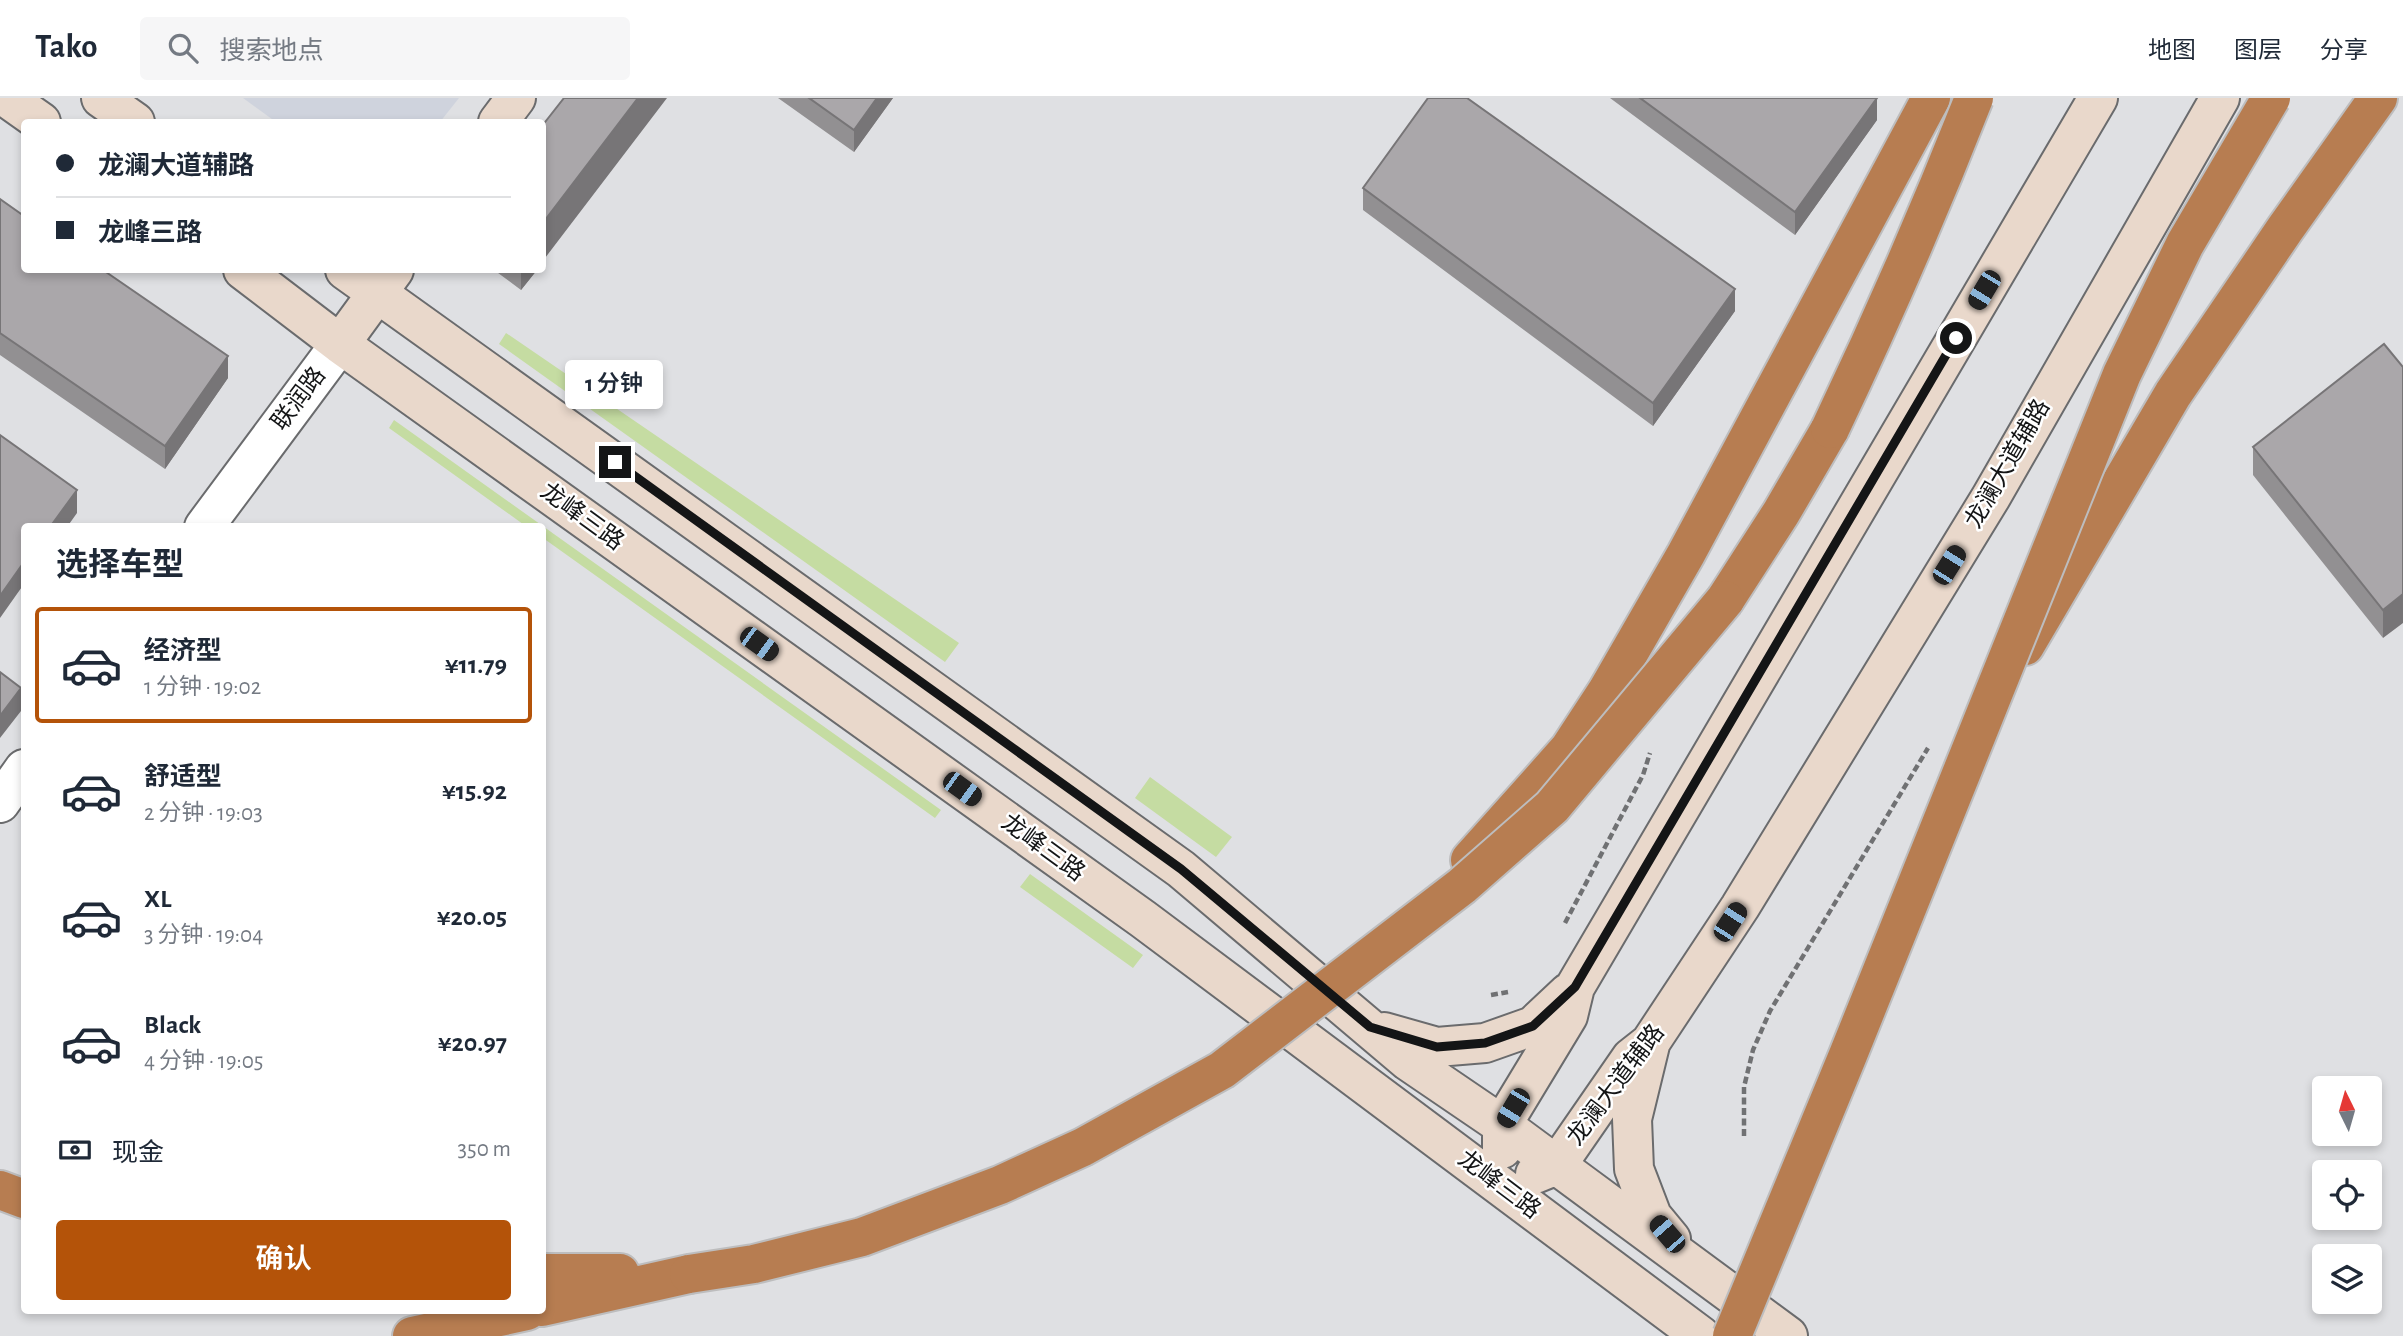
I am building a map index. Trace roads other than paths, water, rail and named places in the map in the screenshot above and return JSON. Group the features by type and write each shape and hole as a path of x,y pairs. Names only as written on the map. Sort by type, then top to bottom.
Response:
{"highway":[{"path":"1354,969 1412,919 1518,809 1569,749 1607,691 1686,554 1931,98"},
{"path":"546,1306 689,1274 754,1264 862,1237 1000,1185 1083,1147 1222,1070 1462,886 1552,807 1725,600 1782,513 1830,429 1930,211 1974,98"},
{"path":"1732,1336 2122,374 2185,243 2271,98"},
{"path":"1982,720 2173,394 2378,98"},
{"path":"0,1190 21,1198"},
{"path":"546,1273 689,1274"},
{"path":"412,1336 513,1314"}],"main road":[{"path":"8,98 37,119"},
{"path":"101,98 131,119"},
{"path":"500,119 516,98"},
{"path":"1370,1027 1437,1047 1485,1043 1533,1026 1575,987 2098,98"},
{"name":"龙澜大道辅路","path":"1503,1188 1557,1165 1631,1058 1650,1043 1740,907 1991,497 2220,98"},
{"name":"龙峰三路","path":"247,273 340,344 1143,919 1700,1336"},
{"name":"龙峰三路","path":"356,273 386,281 1181,869 1408,1061 1502,1125 1788,1336"},
{"name":"联润路","path":"340,344 386,281"},
{"path":"1503,1188 1502,1125 1568,1016 1575,987"},
{"path":"1650,1043 1632,1119 1634,1169 1652,1216 1697,1269"}],"street":[{"name":"联润路","path":"207,523 340,344"},
{"path":"0,803 21,773"}]}
